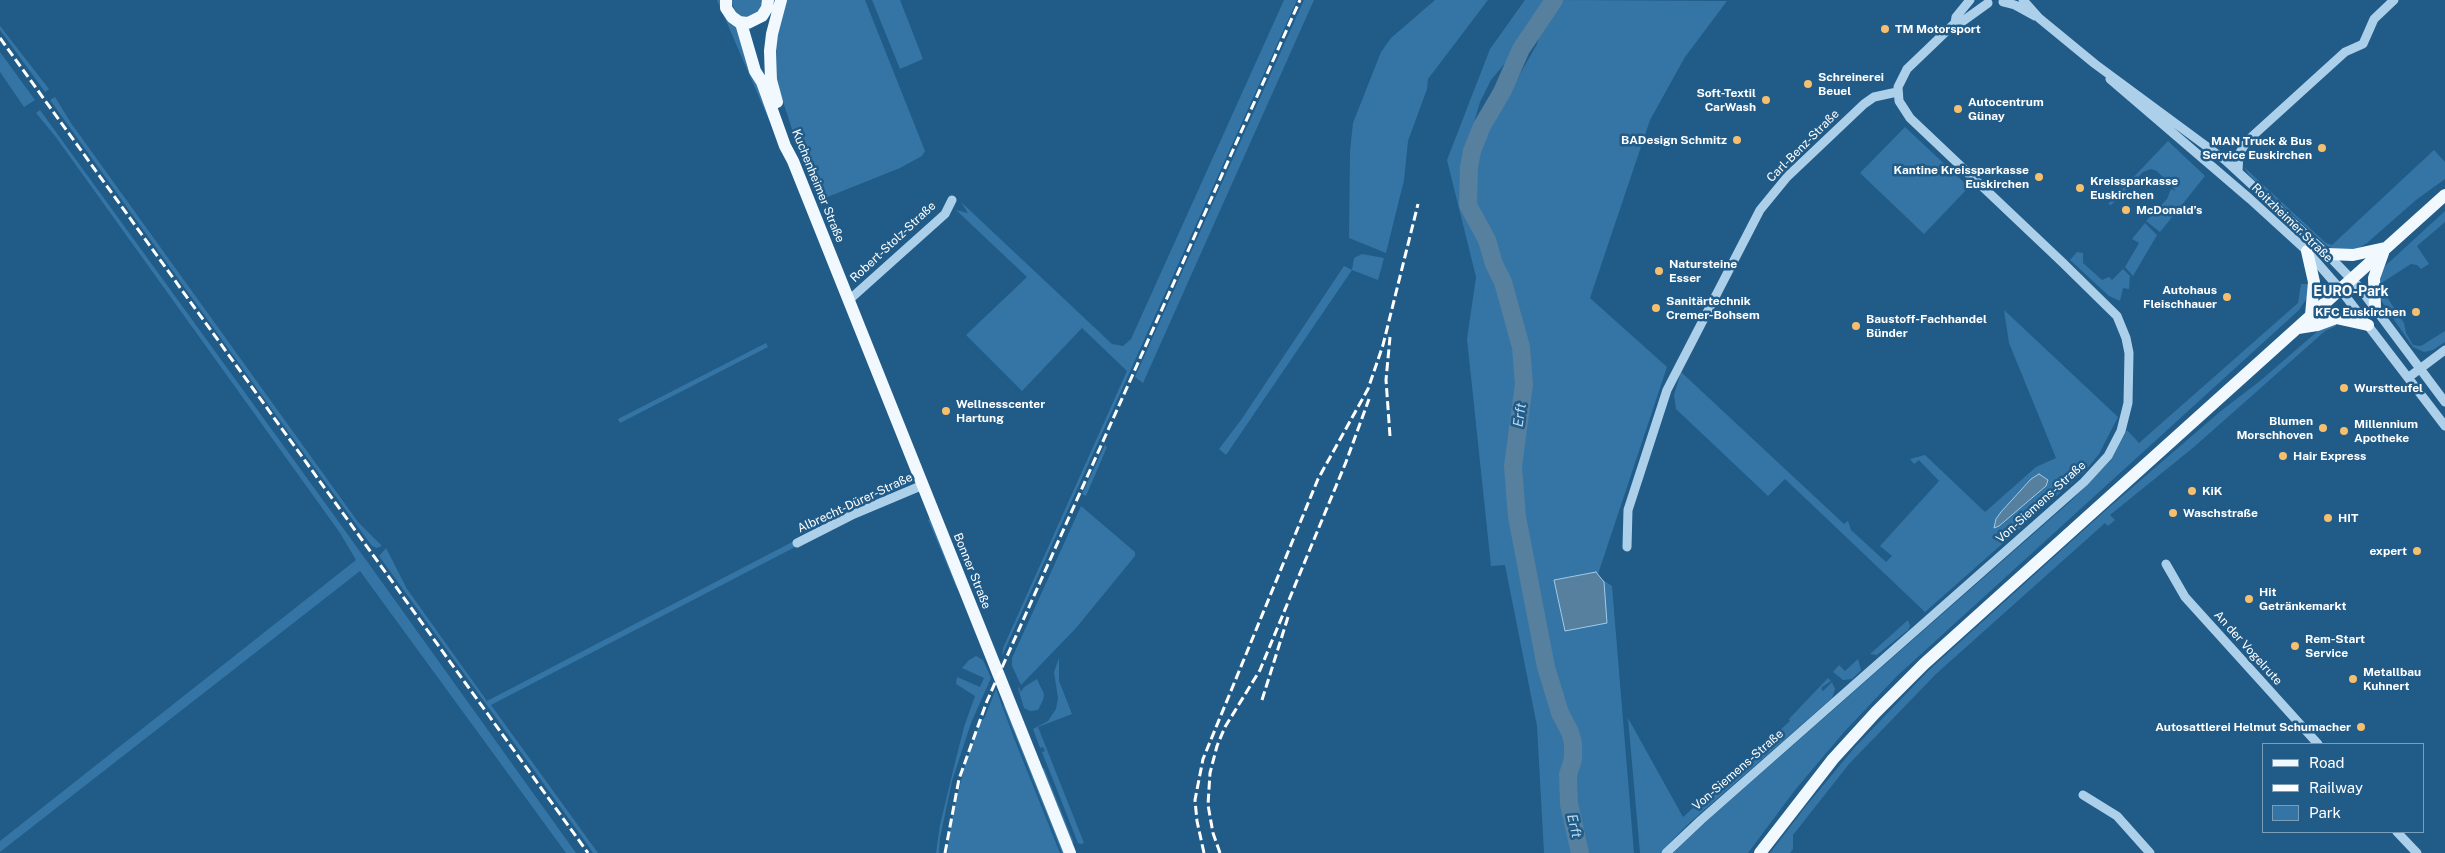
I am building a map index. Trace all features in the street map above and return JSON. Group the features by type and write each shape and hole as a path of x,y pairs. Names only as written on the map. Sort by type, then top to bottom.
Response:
{"main road":[{"path":"726,0 729,14 741,22 755,22 765,12 768,0"},
{"path":"781,0 772,34 770,64 773,91 785,126 784,141"},
{"name":"Kuchenheimer Straße","path":"741,22 752,62 762,82 849,300"},
{"name":"Kuchenheimer Straße","path":"755,22 762,82"},
{"path":"1760,853 1834,759 1876,712 1924,664 2445,195"},
{"path":"2327,254 2353,254 2385,248"},
{"path":"2375,308 2374,278 2385,248"},
{"path":"2306,251 2314,282 2311,316"},
{"name":"Bonner Straße","path":"849,300 1070,853"},
{"path":"2298,328 2317,326 2336,318 2368,325"}],"street":[{"path":"1897,92 1903,72 1954,23 1956,17 1970,0"},
{"name":"Roitzheimer Straße","path":"2023,0 2039,18 2095,64 2198,138 2238,171 2327,254 2352,279 2445,402"},
{"path":"2238,171 2239,154 2247,141 2345,52 2363,44 2374,18 2394,0"},
{"path":"1954,23 1963,21 1986,1 2005,1"},
{"name":"Roitzheimer Straße","path":"2005,1 2039,18"},
{"name":"Roitzheimer Straße","path":"2095,64 2119,90 2195,151 2306,251 2340,289 2445,426"},
{"name":"Carl-Benz-Straße","path":"1627,547 1628,510 1667,390 1760,210 1787,177 1864,104 1874,97 1897,92"},
{"name":"Von-Siemens-Straße","path":"1666,853 1700,820 2084,482 2108,456 2124,422 2129,392 2129,353 2126,338 2117,316 2069,268 1910,118 1899,101 1897,92"},
{"name":"Robert-Stolz-Straße","path":"849,300 945,214 952,200"},
{"path":"2409,377 2445,350"},
{"name":"Albrecht-Dürer-Straße","path":"796,543 854,514 923,485"},
{"name":"An der Vogelrute","path":"2166,564 2185,597 2317,743"},
{"path":"2083,795 2117,816 2150,853"},
{"path":"2399,833 2416,853"}],"green space":[{"path":"717,0 721,0 739,30 772,124 769,120"},
{"path":"730,0 763,0 764,3 755,17 738,16"},
{"path":"786,0 865,0 925,151 922,156 900,168 820,200 792,129 777,83 776,33"},
{"path":"872,0 900,0 923,59 900,69"},
{"path":"1284,0 1297,0 1002,656 1003,648 1127,371 1082,328 1022,391 966,335 1027,277 956,210 968,213 961,202 1112,344 1123,346 1131,339"},
{"path":"1304,0 1314,0 1143,383 1135,377"},
{"path":"1435,0 1488,0 1428,79 1427,89 1408,141 1404,180 1386,253 1349,238 1350,151 1353,123 1381,52 1391,38"},
{"path":"1525,0 1548,0 1515,51 1491,80 1480,102 1470,136 1464,171 1464,205 1472,223 1480,232 1490,268 1504,295 1519,347 1522,377 1518,411 1511,446 1504,466 1508,479 1516,541 1538,636 1542,668 1568,749 1562,784 1564,805 1575,853 1544,853 1537,726 1505,565 1491,566 1467,339 1476,277 1447,160 1490,49"},
{"path":"1561,0 1727,1 1685,57 1650,120 1590,298 1667,367 1598,574 1596,572 1554,580 1603,580 1612,586 1634,853 1585,853 1574,803 1573,780 1577,747 1574,728 1565,711 1550,664 1526,543 1523,513 1515,483 1523,418 1527,405 1528,374 1525,350 1517,309 1508,282 1497,262 1484,224 1472,202 1474,158 1486,124 1507,97 1537,44 1541,28"},
{"path":"0,26 49,89 45,92 0,30"},
{"path":"0,52 35,100 24,107 0,72"},
{"path":"55,97 71,123 358,522 382,546 377,548 372,546 276,415 50,100"},
{"path":"40,110 576,853 566,853 360,571 0,852 0,841 356,560 340,533 55,136 36,113"},
{"path":"1905,127 1969,187 1924,234 1860,173"},
{"path":"2168,141 2205,176 2160,232 2146,221 2167,199 2171,189 2176,191 2157,171 2151,169 2143,172 2111,205 2108,204"},
{"path":"2434,150 2445,162 2445,179 2416,200 2367,243 2357,249 2335,249 2327,246 2249,175 2244,167 2326,243 2332,245"},
{"path":"2445,211 2445,222 2417,246 2429,264 2421,269 2417,265 2411,264 2383,282 2381,288 2404,323 2406,333 2413,345 2421,346 2445,331 2445,342 2433,350 2424,352 2413,347 2397,324 2379,297 2376,283 2385,266"},
{"path":"2145,223 2157,235 2133,276 2125,267 2139,243 2132,239"},
{"path":"2077,252 2083,253 2083,263 2102,280 2109,277 2112,280 2123,269 2130,276 2129,289 2123,288 2120,301 2109,296 2070,260"},
{"path":"1362,254 1384,258 1378,280 1352,270 1354,258"},
{"path":"1344,266 1352,270 1226,455 1219,449 1241,420"},
{"path":"2301,284 2310,284 2307,298 2299,310 1897,676 1844,732 1795,790 1748,853 1673,853 1708,820 2072,500 2111,460 2127,430 2139,443 2298,303"},
{"path":"2004,310 2118,417 2099,454 2086,470 1925,612 1785,479 1768,496 1676,409 1674,395 1681,372 1844,524 1848,521 1851,530 1886,562 1892,556 1880,546 1939,481 1919,460 1914,464 1910,459 1925,455 1985,512 2036,467 2056,458 2009,343"},
{"path":"2335,322 2336,326 2325,331 2194,447 2110,515 2115,520 2108,526 2105,523 1936,674 1849,764 1793,835 1793,849 1790,853 1770,853 1855,747 1929,670 2106,510 2222,410 2260,381 2319,330"},
{"path":"766,343 768,347 620,423 618,419"},
{"path":"1105,445 1107,447 1086,496 1082,494"},
{"path":"1081,506 1135,552 1135,556 1076,628 1021,685 1012,666 1012,658"},
{"path":"931,518 959,588 957,589 928,520"},
{"path":"796,540 799,545 491,705 598,853 593,853 379,556 386,548 407,589 487,701"},
{"path":"1908,620 1910,626 1908,630 1877,655 1870,654"},
{"path":"976,656 983,660 991,678 971,723 952,781 940,838 939,853 936,853 940,825 953,771 964,727 975,696 956,684 957,677 980,687 984,678 962,668 969,660"},
{"path":"1059,658 1059,681 1072,714 1038,727 1084,843 1081,844 1078,843 1042,752 1045,751 1043,747 1040,748 1033,729 1048,721 1056,709 1058,698 1054,672"},
{"path":"1858,659 1861,670 1852,679 1843,680 1833,672 1839,665 1845,671"},
{"path":"1828,678 1831,681 1821,688 1823,691 1832,682 1835,689 1832,698 1687,825 1660,853 1640,853 1628,718 1683,817 1790,721 1789,719"},
{"path":"1037,679 1044,694 1043,700 1038,710 1030,711 1024,708 1018,688 1021,692 1024,687"},
{"path":"996,689 1060,853 947,853 953,813 965,765 981,720 984,719"},
{"path":"1003,705 1006,706 1065,853 1062,853"},
{"path":"1044,768 1074,843 1071,842 1042,769"}],"shaded area":[{"path":"2039,474 2048,480 2046,486 1999,526 1994,528 1996,519 2001,512 2031,479"},
{"path":"1596,572 1604,582 1607,623 1565,631 1554,580"}],"waterway":[{"name":"Erft","path":"1554,0 1521,49 1502,92 1482,126 1472,151 1469,167 1468,205 1487,240 1494,264 1503,282 1521,347 1524,384 1513,466 1517,517 1546,667 1560,713 1570,732 1573,743 1573,759 1568,775 1569,804 1580,853"}],"railway":[{"path":"945,853 959,779 987,701 1300,0"},
{"path":"0,38 588,853"},
{"path":"1204,853 1197,821 1195,800 1203,759 1318,479 1368,389 1383,345 1418,204"},
{"path":"1390,337 1386,380 1390,436"},
{"path":"1220,853 1213,833 1208,805 1210,773 1217,746 1225,727 1260,670 1346,462 1369,399"},
{"path":"1262,700 1288,617"}],"place":[{"name":"TM Motorsport","path":"1885,29"},
{"name":"Schreinerei Beuel","path":"1808,84"},
{"name":"Soft-Textil CarWash","path":"1766,100"},
{"name":"Autocentrum Günay","path":"1958,109"},
{"name":"BADesign Schmitz","path":"1737,140"},
{"name":"MAN Truck & Bus Service Euskirchen","path":"2322,148"},
{"name":"Kantine Kreissparkasse Euskirchen","path":"2039,177"},
{"name":"Kreissparkasse Euskirchen","path":"2080,188"},
{"name":"McDonald’s","path":"2126,210"},
{"name":"Natursteine Esser","path":"1659,271"},
{"name":"Autohaus Fleischhauer","path":"2227,297"},
{"name":"Sanitärtechnik Cremer-Bohsem","path":"1656,308"},
{"name":"KFC Euskirchen","path":"2416,312"},
{"name":"Baustoff-Fachhandel Bünder","path":"1856,326"},
{"name":"Wurstteufel","path":"2344,388"},
{"name":"Wellnesscenter Hartung","path":"946,411"},
{"name":"Blumen Morschhoven","path":"2323,428"},
{"name":"Millennium Apotheke","path":"2344,431"},
{"name":"Hair Express","path":"2283,456"},
{"name":"KiK","path":"2192,491"},
{"name":"Waschstraße","path":"2173,513"},
{"name":"HIT","path":"2328,518"},
{"name":"expert","path":"2417,551"},
{"name":"Hit Getränkemarkt","path":"2249,599"},
{"name":"Rem-Start Service","path":"2295,646"},
{"name":"Metallbau Kuhnert","path":"2353,679"},
{"name":"Autosattlerei Helmut Schumacher","path":"2361,727"}],"district":[{"name":"EURO-Park","path":"2351,292"}]}
